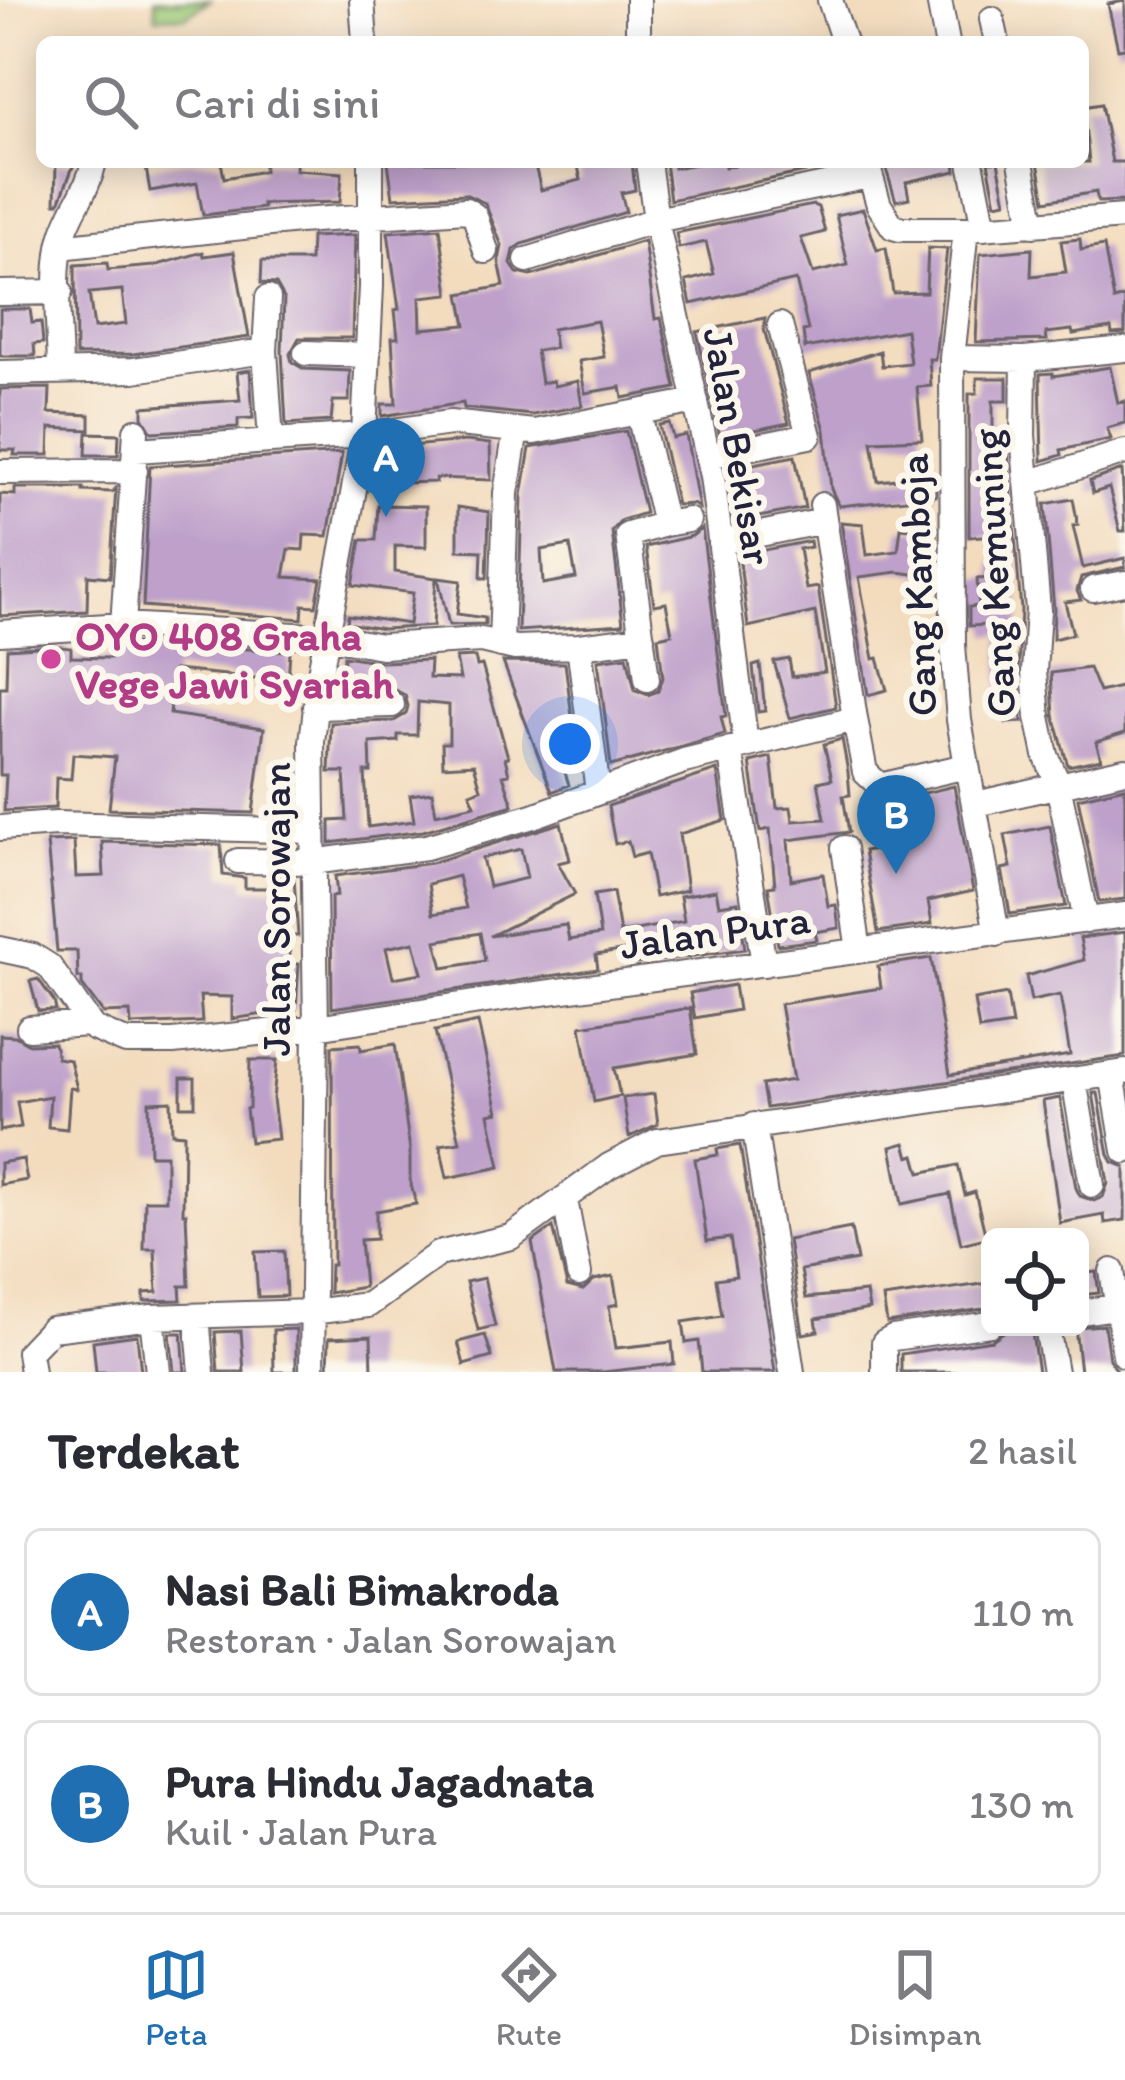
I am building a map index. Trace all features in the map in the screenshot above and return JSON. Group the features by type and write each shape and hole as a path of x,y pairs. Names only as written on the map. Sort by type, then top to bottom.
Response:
{"street":[{"path":"362,0 365,36"},
{"path":"638,36 638,0 660,0"},
{"path":"938,0 946,36"},
{"path":"839,5 843,36"},
{"path":"60,371 60,247 68,218 88,188 93,168"},
{"name":"Jalan Sorowajan","path":"313,1372 315,707 364,435 371,168"},
{"name":"Jalan Bekisar","path":"649,168 708,456 764,964"},
{"name":"Gang Kamboja","path":"971,168 975,229 952,358 952,644 967,766 997,934"},
{"path":"1022,168 1034,225"},
{"path":"527,260 656,220 867,169 892,227 975,229 1125,217"},
{"path":"60,247 371,215 472,212 486,251"},
{"path":"0,293 60,292"},
{"path":"268,298 265,351 272,441"},
{"path":"708,456 809,436 780,325"},
{"path":"952,358 1024,359 1125,349"},
{"path":"0,374 134,370 265,351"},
{"path":"306,353 368,355"},
{"name":"Gang Kemuning","path":"1024,359 1038,610 1034,671 1038,717 1058,784 1086,921"},
{"path":"0,472 136,451 364,435 450,423 558,430 696,400"},
{"path":"639,414 676,522 625,536 647,679"},
{"path":"501,645 506,493 516,430"},
{"path":"123,625 136,451"},
{"path":"1028,483 1125,452"},
{"path":"719,542 823,513 866,772 880,786 967,766"},
{"path":"1093,589 1125,583"},
{"path":"0,633 123,625 328,637 382,646 481,640 539,649 642,638"},
{"path":"579,646 598,792"},
{"path":"315,707 392,705"},
{"path":"238,861 312,862 426,847 738,747 855,719"},
{"path":"976,804 1125,770"},
{"path":"0,828 56,824 312,830"},
{"path":"844,848 859,951"},
{"name":"Jalan Pura","path":"89,1024 126,1042 173,1042 316,1027 1125,915"},
{"path":"0,949 33,956 49,966 89,1024"},
{"path":"29,1028 89,1024"},
{"path":"32,1372 29,1352 51,1329 152,1317 310,1312 368,1305 438,1254 511,1237 609,1166 657,1141 1119,1073 1125,1151"},
{"path":"1075,1080 1092,1186"},
{"path":"754,1125 792,1372"},
{"path":"565,1200 579,1274"},
{"path":"1112,1271 1125,1355"},
{"path":"1089,1310 1116,1306"},
{"path":"197,1316 202,1372"},
{"path":"152,1317 158,1372"},
{"path":"884,1372 884,1342 981,1325"},
{"path":"1049,1336 1055,1372"}],"green space":[{"path":"155,0 210,0 186,16 156,17"}],"building":[{"path":"1125,1 1125,48 1118,49 1108,4"},
{"path":"1101,104 1112,162 1125,162 1125,201 1098,202 1096,192 1045,201 1039,168 1089,168 1089,106"},
{"path":"56,168 72,168 59,203 55,203"},
{"path":"146,168 222,168 224,178 264,168 342,173 340,202 262,204 263,208 203,215 197,183 150,191"},
{"path":"389,168 536,168 541,190 581,180 578,168 633,168 635,190 621,193 626,212 522,244 514,250 511,264 517,273 531,276 644,241 655,319 661,318 676,388 623,398 621,387 585,393 579,361 604,357 597,321 552,329 555,348 536,351 541,383 553,381 554,386 578,381 582,406 533,415 464,408 463,403 382,416 382,404 396,404 392,338 398,338 395,310 399,309 388,232 440,228 449,294 420,297 421,329 466,325 460,294 504,286 499,261 502,246 485,203 465,194 393,198"},
{"path":"666,168 804,168 805,172 670,200"},
{"path":"989,168 999,168 1006,201 996,203"},
{"path":"886,169 956,171 906,182 909,198 896,201"},
{"path":"818,207 825,232 801,238 813,273 848,265 836,215 863,209 877,250 886,248 893,293 926,292 928,248 947,249 935,359 929,359 931,386 917,387 922,439 872,441 878,481 936,475 936,496 839,506 831,489 825,430 809,373 880,351 882,366 910,363 906,330 805,348 803,331 808,330 796,280 691,304 686,281 714,274 706,242 679,248 676,233"},
{"path":"355,235 352,338 299,338 290,354 292,362 304,369 350,371 349,401 333,401 331,421 286,424 284,298 276,284 261,283 262,261 310,261 311,237"},
{"path":"1080,239 1081,250 1104,246 1114,300 1125,297 1125,333 1112,334 1111,328 1073,334 1072,330 1046,333 1047,340 976,342 980,254 1032,249 1031,276 1066,272 1061,241"},
{"path":"203,252 204,256 234,252 249,337 133,354 76,355 75,265 107,263 108,270 154,266","holes":["122,290 126,324 94,328 89,293"]},
{"path":"0,309 30,309 32,323 41,322 43,343 34,344 35,356 0,356"},
{"path":"765,318 789,423 720,437 697,332"},
{"path":"1110,367 1118,403 1125,401 1125,423 1107,428 1111,439 1061,450 1062,455 1042,461 1040,374"},
{"path":"250,370 253,418 238,419 238,427 152,432 143,417 143,407 240,400 237,372"},
{"path":"977,378 1007,378 1007,401 993,401 993,440 1007,440 1021,610 1022,722 1006,723 1004,703 999,704 1000,634 988,635 987,625 969,626 969,607 979,606 977,579 993,578 992,563 998,562 996,535 969,537 969,394 977,393"},
{"path":"50,388 49,413 90,415 90,430 50,428 49,455 0,450 0,389"},
{"path":"669,423 673,438 686,435 699,508 677,505 659,425"},
{"path":"626,431 645,513 622,520 612,531 623,624 518,631 522,495 530,448","holes":["570,545 576,578 543,584 541,550"]},
{"path":"87,433 119,434 118,455 86,455"},
{"path":"466,441 490,444 491,480 436,478 436,482 400,483 399,447"},
{"path":"342,453 328,536 304,535 303,550 289,549 284,577 321,579 316,606 303,605 302,619 143,606 150,466"},
{"path":"795,456 805,508 734,522 727,469"},
{"path":"1122,470 1125,531 1120,531 1109,488 1093,493 1090,481"},
{"path":"15,488 112,492 116,488 110,577 88,575 87,611 0,616 0,494 15,495"},
{"path":"1073,499 1078,525 1073,526 1083,568 1125,558 1125,567 1081,577 1077,591 1081,600 1065,602 1073,634 1053,639 1045,504"},
{"path":"378,505 426,506 426,547 395,546 395,572 436,578 433,626 383,629 347,623 348,615 409,624 413,593 353,585 361,540 376,540"},
{"path":"458,507 489,512 487,578 481,578 482,551 458,550"},
{"path":"841,522 863,524 867,555 898,551 901,528 936,532 934,577 898,572 859,577 874,659 878,658 887,690 868,695"},
{"path":"702,528 725,734 611,766 598,660 627,656 635,690 648,695 658,691 663,678 658,637 672,634 666,603 654,605 646,547 692,536"},
{"path":"810,541 811,547 799,549 806,589 818,587 836,707 790,718 774,662 789,659 792,677 825,672 815,612 748,627 739,555"},
{"path":"438,578 461,581 457,614 485,618 485,624 449,625"},
{"path":"111,642 290,651 288,681 174,670 170,714 264,728 253,813 109,809 115,757 73,754 71,779 56,778 55,808 4,811 0,687 6,687 7,649 53,646 71,648 71,657 110,658"},
{"path":"344,656 382,662 430,660 429,678 460,679 456,658 475,657 477,666 482,665 508,757 509,774 503,775 513,805 423,831 330,843 330,821 347,820 344,772 329,772 331,723 394,721 406,714 408,706 405,695 393,689 335,690 336,676 343,677","holes":["418,702 449,705 449,743 442,743 443,766 474,764 481,789 470,793 475,805 436,814 432,792 410,795 414,821 368,827 365,772 371,772 370,743 417,735"]},
{"path":"503,662 565,663 576,748 558,751 569,785 552,792"},
{"path":"760,664 765,711 758,712 753,666"},
{"path":"1089,668 1099,692 1125,686 1125,733 1096,742 1101,759 1068,766 1054,715 1051,673"},
{"path":"842,739 850,795 843,796 849,832 788,840 791,880 823,874 828,906 836,905 839,928 815,932 817,940 778,945 768,887 775,886 770,829 760,831 750,762 771,757 777,808 791,807 793,821 825,819 818,782 832,779 824,744"},
{"path":"280,762 296,764 297,814 279,814"},
{"path":"717,770 725,820 679,834 687,890 655,897 647,853 632,857 628,841 615,844 608,806"},
{"path":"954,786 973,891 928,901 932,924 878,932 864,851 919,842 907,797"},
{"path":"1125,787 1125,899 1099,902 1078,798"},
{"path":"561,823 570,860 558,863 575,894 490,936 566,925 569,940 600,935 594,895 613,892 620,933 684,921 680,896 716,890 719,905 738,902 745,949 634,964 632,949 596,955 598,969 332,1008 335,876 431,863","holes":["521,849 527,878 489,887 482,858","458,876 466,908 433,914 428,884","480,933 485,961 443,968 436,941","414,942 422,973 393,978 386,948"]},
{"path":"1050,826 1066,906 1010,914 1002,869 1011,867 1005,835"},
{"path":"74,841 76,877 104,876 102,842 221,845 223,875 245,878 245,888 274,888 274,878 294,878 298,936 290,936 289,964 299,964 296,1009 232,1019 232,997 200,996 202,1022 131,1025 130,1012 103,1013 78,978 77,951 57,951 47,842"},
{"path":"1125,932 1125,1056 766,1108 762,1085 793,1080 780,1004 881,988 878,966 931,958 950,1075 1070,1055 1060,995 1031,1001 1026,976 1084,960 1080,938"},
{"path":"38,979 56,1010 38,1011 30,981"},
{"path":"734,985 738,1010 695,1018 690,993"},
{"path":"1007,994 1012,1025 979,1030 974,1000"},
{"path":"690,1008 697,1054 614,1068 620,1096 594,1102 581,1026"},
{"path":"478,1022 498,1112 489,1114 500,1167 447,1178 440,1145 460,1142 435,1031"},
{"path":"0,1035 29,1044 54,1043 57,1058 70,1060 77,1089 70,1088 67,1129 48,1127 50,1096 17,1102 21,1127 0,1131"},
{"path":"360,1044 361,1050 395,1044 416,1204 376,1211 376,1239 360,1240 364,1287 329,1293 333,1265 332,1046"},
{"path":"250,1060 277,1060 273,1099 278,1139 250,1142 246,1109"},
{"path":"181,1078 195,1078 195,1106 181,1106"},
{"path":"1093,1093 1098,1093 1109,1155 1125,1167 1125,1220 1105,1223 1104,1215 1060,1223 1043,1101 1060,1098 1076,1188 1080,1196 1094,1201 1103,1197 1108,1183"},
{"path":"654,1094 658,1124 629,1137 623,1098"},
{"path":"171,1101 172,1133 184,1134 189,1286 180,1286 181,1300 144,1301 144,1293 157,1292 155,1249 144,1249 145,1200 166,1200 166,1155 150,1155 149,1102"},
{"path":"905,1143 920,1173 958,1165 965,1195 975,1192 984,1228 981,1239 961,1244 950,1194 902,1204 891,1147"},
{"path":"740,1145 775,1372 702,1372 699,1341 686,1343 683,1322 722,1316 716,1279 736,1276 730,1238 707,1241 695,1159"},
{"path":"23,1159 27,1180 0,1185 0,1163"},
{"path":"553,1227 567,1286 583,1290 594,1280 613,1276 618,1304 609,1306 616,1348 672,1342 674,1364 556,1372 532,1242"},
{"path":"851,1228 857,1260 801,1270 806,1298 866,1292 869,1309 816,1319 818,1331 803,1334 788,1240"},
{"path":"284,1251 286,1296 258,1297 255,1252"},
{"path":"1096,1272 1099,1293 1089,1294 1089,1273"},
{"path":"484,1278 495,1326 478,1330 466,1282"},
{"path":"981,1284 981,1309 887,1323 883,1298"},
{"path":"1104,1325 1109,1359 1118,1372 1080,1372 1076,1336 1089,1336 1089,1326"},
{"path":"296,1329 296,1372 274,1372 273,1330"},
{"path":"241,1331 244,1372 218,1372 215,1332"},
{"path":"170,1333 182,1333 185,1372 174,1372"},
{"path":"137,1335 141,1372 96,1372 93,1341"},
{"path":"485,1335 492,1357 464,1365 458,1342"},
{"path":"371,1336 372,1372 328,1372 329,1338"},
{"path":"1032,1336 1038,1372 901,1372 901,1354"}],"place":[{"name":"Nasi Bali Bimakroda","path":"386,517"},
{"name":"OYO 408 Graha Vege Jawi Syariah","path":"51,659"},
{"name":"Pura Hindu Jagadnata","path":"896,874"}]}
